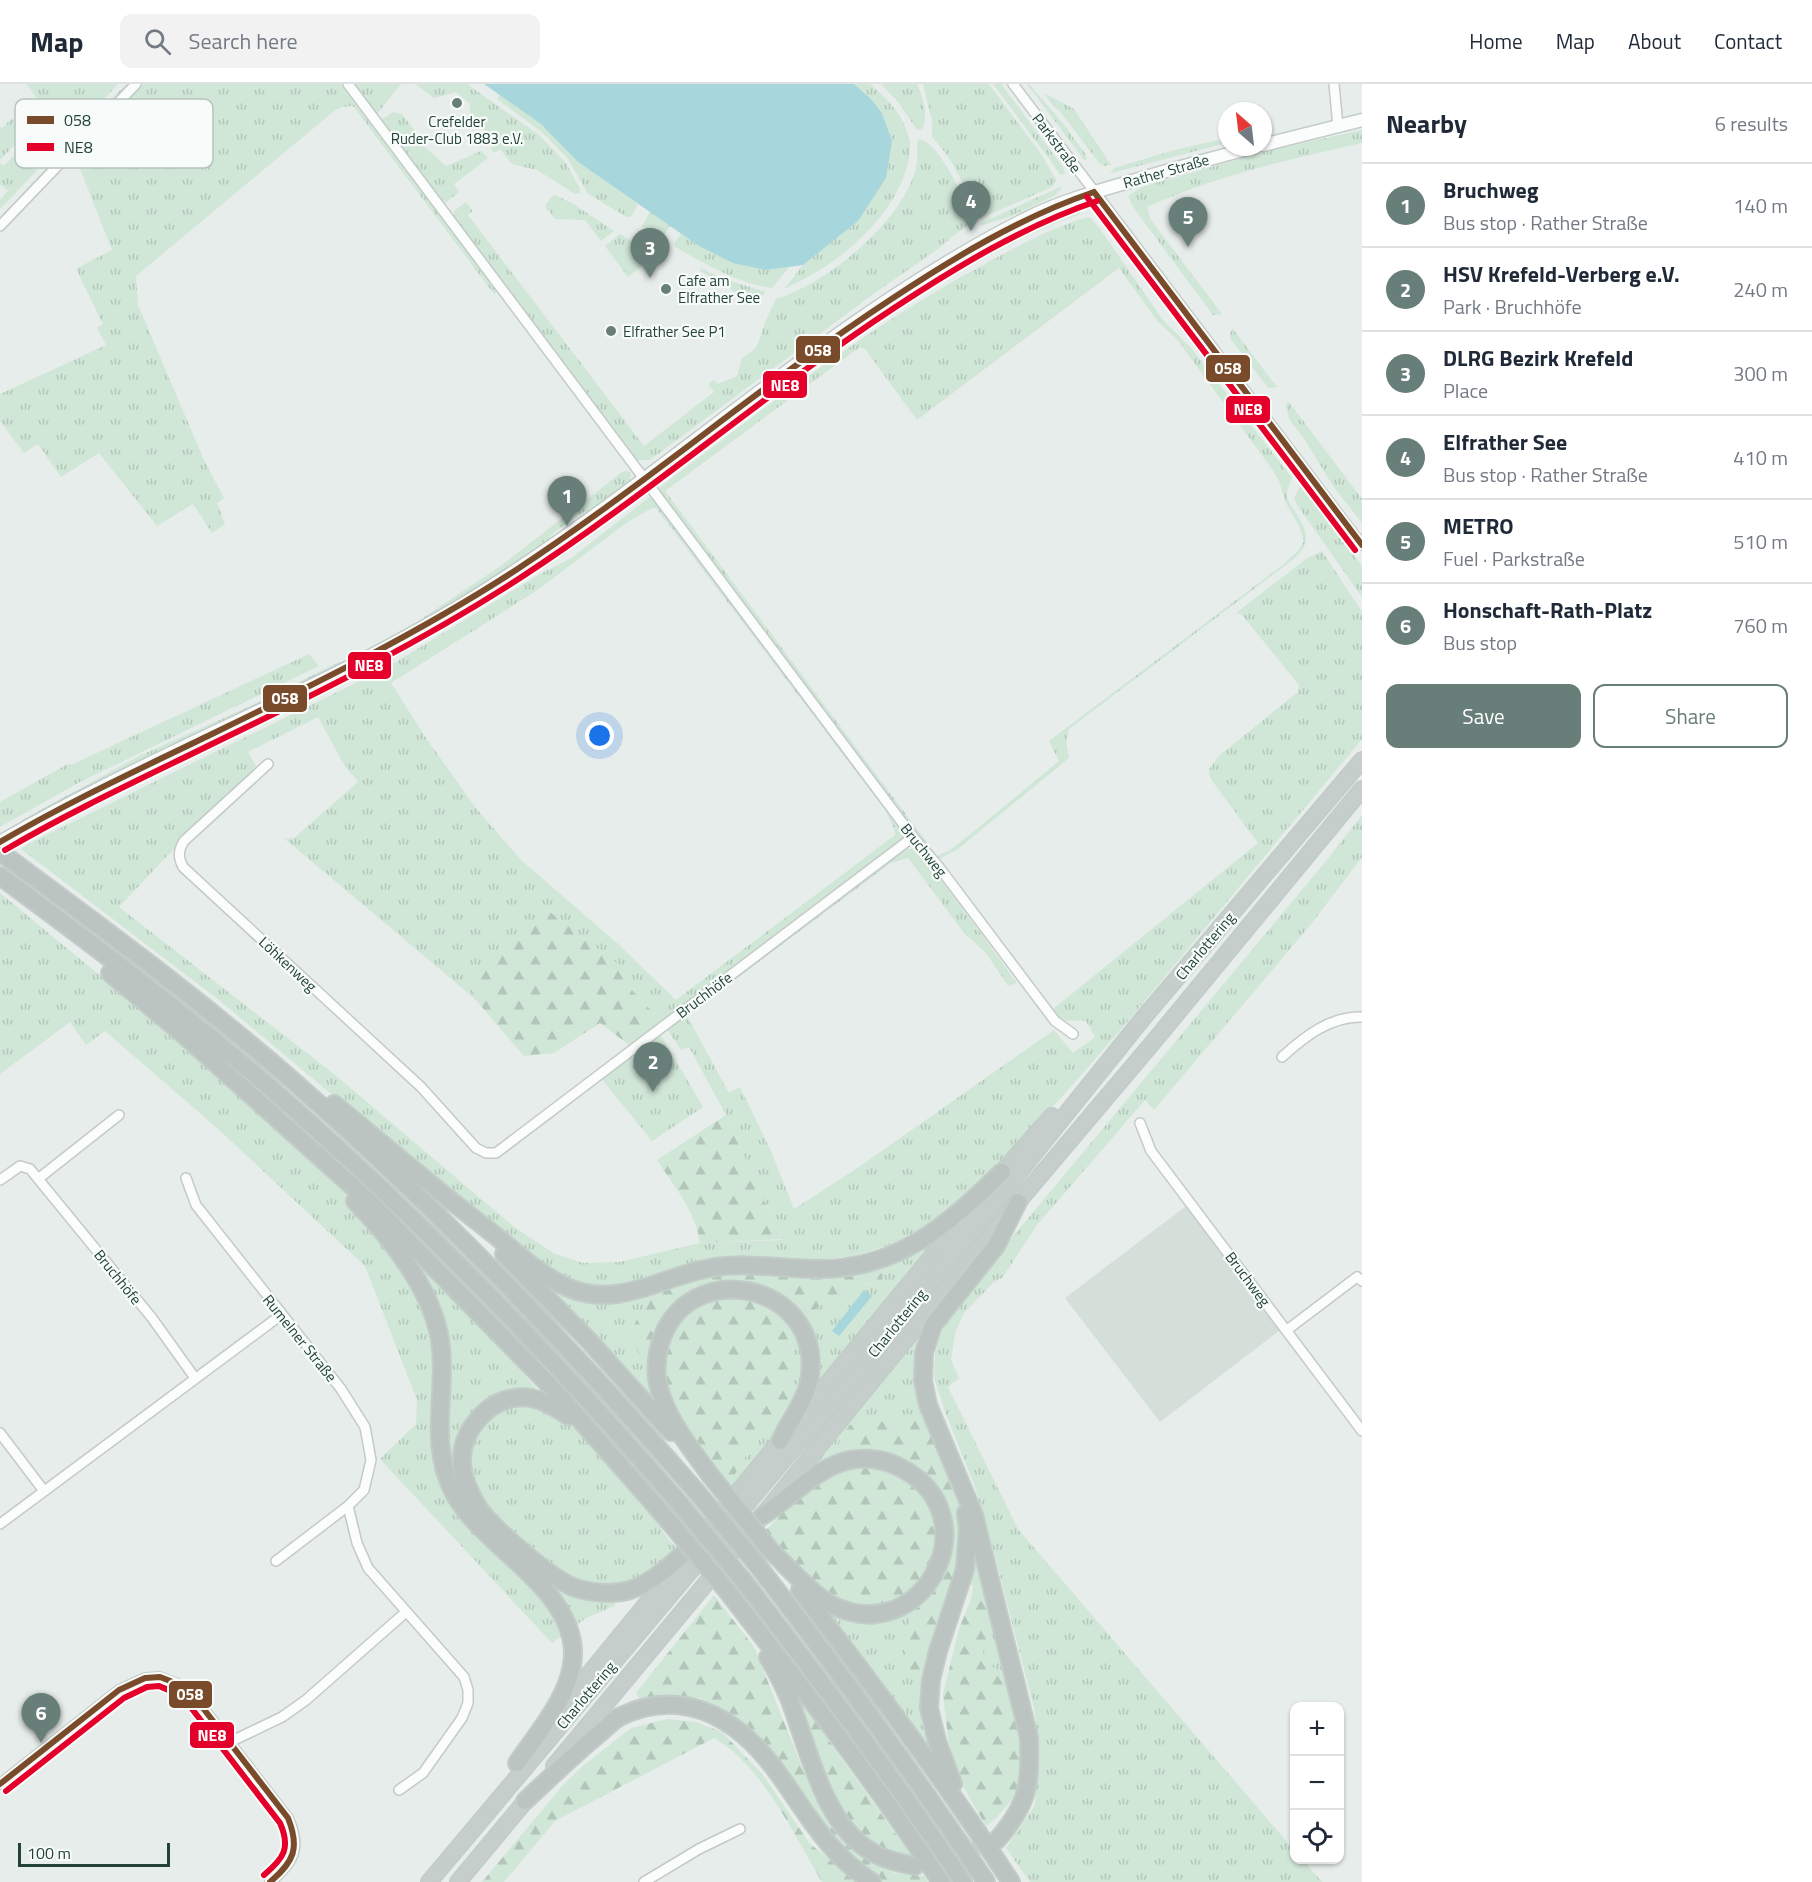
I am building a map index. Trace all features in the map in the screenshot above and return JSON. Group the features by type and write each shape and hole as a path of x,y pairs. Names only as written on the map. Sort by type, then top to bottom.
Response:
{"highway":[{"name":"Charlottering","path":"427,1882 872,1355 1144,1017 1362,760"},
{"name":"Charlottering","path":"458,1882 762,1516 1018,1202 1362,789"},
{"path":"0,852 85,914 216,1016 291,1080 469,1244 591,1373 695,1490 755,1562 926,1792 986,1882"},
{"path":"0,876 202,1030 292,1107 385,1191 530,1336 615,1429 742,1579 835,1699 911,1804 963,1882"},
{"path":"52,915 68,937 183,1034 270,1115 372,1204 555,1391 728,1592 813,1701 899,1818 941,1882"},
{"path":"427,1882 454,1838 1002,1172 1144,1017"},
{"path":"291,1080 331,1101 461,1210 547,1277 571,1289 589,1294 613,1295 641,1290 709,1268 737,1265 817,1269 880,1259 911,1247 937,1230 961,1211 1002,1172"},
{"path":"270,1115 358,1204 396,1249 417,1280 434,1315 441,1347 439,1421 444,1470 456,1496 474,1520 547,1592 561,1613 570,1634 573,1656 567,1682 554,1708 517,1763"},
{"path":"997,1840 1015,1819 1026,1794 1030,1769 1029,1738 974,1515 928,1406 923,1381 924,1353 933,1325 996,1246 1018,1202"},
{"path":"461,1210 590,1342 710,1475"},
{"path":"780,1441 804,1396 810,1376 811,1354 808,1341 799,1323 781,1304 762,1294 741,1289 718,1290 697,1298 677,1313 663,1334 657,1356 657,1383 675,1426 710,1475 898,1718 965,1812 1011,1882"},
{"path":"620,1465 573,1420 554,1406 533,1398 514,1398 493,1406 476,1421 465,1440 462,1463 466,1485 479,1509 514,1544 548,1573 574,1587 601,1593 629,1590 651,1580 699,1539"},
{"path":"762,1516 782,1504 807,1481 838,1464 864,1459 891,1462 918,1477 932,1494 942,1517 945,1540 937,1572 920,1593 906,1604 889,1612 870,1615 849,1613 825,1602 771,1551"},
{"path":"964,1491 968,1529 965,1569 938,1651 931,1680 929,1708 948,1775 965,1812"},
{"path":"728,1592 775,1668 789,1697 830,1805 846,1831 870,1852 889,1860 915,1866"},
{"path":"525,1801 592,1739 620,1717 655,1707 673,1705 698,1708 722,1718 746,1735 766,1755 822,1838 844,1860 873,1882"}],"main road":[{"path":"1272,143 1362,120"},
{"name":"Rather Straße","path":"0,842 75,801 320,682 404,638 516,570 645,479 807,356 960,255 1030,216 1094,192 1223,156"}],"street":[{"path":"122,99 136,84"},
{"name":"Bruchweg","path":"348,84 913,837 939,867 1055,1022 1073,1034"},
{"name":"Parkstraße","path":"1013,84 1362,545"},
{"path":"1334,84 1338,126"},
{"path":"0,226 56,168"},
{"name":"Löhkenweg","path":"268,764 184,841 179,849 179,859 183,867 421,1087 476,1148 486,1153 496,1153"},
{"name":"Bruchhöfe","path":"496,1153 913,837"},
{"path":"1282,1057 1317,1029 1331,1023 1362,1017"},
{"path":"38,1179 119,1115"},
{"name":"Bruchweg","path":"1140,1123 1151,1151 1362,1431"},
{"name":"Bruchhöfe","path":"0,1180 20,1166 30,1169 152,1318 195,1378"},
{"name":"Rumelner Straße","path":"186,1178 196,1205 341,1389 365,1427 371,1460 364,1490 348,1506 276,1561"},
{"path":"1287,1330 1357,1277 1362,1281"},
{"path":"0,1524 281,1315"},
{"path":"0,1433 44,1491"},
{"path":"348,1506 357,1543 368,1568 464,1677 468,1690 468,1703 453,1733 423,1773 399,1790"},
{"path":"230,1742 282,1717 306,1700 406,1612"},
{"path":"0,1784 119,1690 145,1678 160,1677 187,1690 288,1818 294,1830 295,1853 282,1873 270,1882"},
{"path":"644,1882 740,1829"}],"shaded area":[{"path":"1186,1206 1280,1330 1160,1422 1065,1298"}],"green space":[{"path":"27,84 118,84 104,99 37,99"},
{"path":"126,84 132,84 118,99 112,99"},
{"path":"142,84 342,84 497,291 494,294 353,106 341,107 333,112 136,276 138,305 204,460 224,498 217,503 225,524 212,533 193,504 157,526 99,453 61,477 38,444 24,453 0,421 0,394 106,345 97,327 103,324 76,269 112,250 80,168 213,168 213,99 128,99"},
{"path":"354,84 401,84 377,114"},
{"path":"416,84 467,84 539,135 566,163 580,193 575,194 537,170 512,164 500,149 494,153 490,148 500,143 470,118 470,104 456,92 434,98"},
{"path":"854,84 870,84 899,115 910,142 906,170 887,208 858,241 823,268 785,288 803,265 858,221 892,141 882,113 871,99"},
{"path":"881,84 917,84 925,112 922,129 917,130 898,102"},
{"path":"923,84 989,84 1043,157 1056,180 1052,187 979,219 948,156 932,137 932,121"},
{"path":"993,84 1001,84 1063,167 1065,174 1060,175"},
{"path":"1027,84 1062,122 1086,155 1086,160 1084,160"},
{"path":"1044,93 1074,109 1111,165 1104,166 1099,163"},
{"path":"500,95 541,123 578,162 638,204 631,217 627,217 588,194 568,159 543,133 497,99"},
{"path":"393,112 402,114 421,139 419,142 446,166 481,151 488,158 454,184 459,192 447,202 439,200 381,120"},
{"path":"12,118 15,120 15,145 0,160 0,127 2,128"},
{"path":"1362,130 1362,143 1226,177 1147,207 1151,220 1222,314 1213,315 1133,207 1128,196 1142,187 1250,156 1272,156 1272,150"},
{"path":"919,139 927,143 944,162 964,201 971,222 935,251 650,460 637,460 454,219 454,211 466,202 473,211 468,215 644,446 714,392 708,384 714,380 718,384 737,376 742,358 755,349 776,299 818,280 860,248 879,229 896,209 908,188 916,168"},
{"path":"1218,140 1218,145 1111,173 1114,168"},
{"path":"15,154 15,168 39,168 0,209 0,200 8,191 0,184 0,163 4,166"},
{"path":"46,168 52,168 0,223 0,217"},
{"path":"1062,188 1054,196 1011,216 980,226 979,224"},
{"path":"556,195 614,231 601,241 585,220 555,219 545,206 552,196"},
{"path":"1079,210 1080,214 1034,233 989,256 903,307 810,370 659,483 665,474 763,399 863,327 915,293 1023,234"},
{"path":"650,212 670,226 662,238 642,226"},
{"path":"1085,218 1091,218 1100,229 1163,320 1192,349 1292,478 1287,496 1301,522 1306,542 1300,553 1286,565 1069,729 1066,742 1069,758 958,849 939,859 931,854 659,488 816,371 938,290 1032,239","holes":["1119,268 1159,323 1176,338 1272,469 1304,541 1298,551 1284,564 1049,741 1059,761 950,850 937,856 665,491 860,347 865,349 917,420"]},
{"path":"681,233 699,246 765,270 790,266 772,288 759,286 722,272 675,247 674,244"},
{"path":"620,234 656,256 628,277 605,246"},
{"path":"701,268 721,278 766,292 751,304 719,281 700,271"},
{"path":"1176,321 1183,326 1257,423 1297,470 1295,472 1176,323"},
{"path":"1233,329 1277,387 1268,388 1230,338"},
{"path":"1289,402 1362,499 1362,523 1333,486 1305,440 1289,419 1286,405"},
{"path":"626,471 631,472 630,481 600,505 578,515 530,555 425,620 424,617 502,565"},
{"path":"1300,486 1362,566 1362,597 1297,505 1294,498"},
{"path":"651,496 905,832 903,842 661,1021 631,989 625,969 473,980 474,998 285,839 294,838 358,782 343,763 318,717 248,752 256,766 119,907 334,1074 514,1227 555,1254 583,1263 619,1262 700,1243 782,1240 779,1223 765,1203 726,1115 689,1047 681,1050 666,1028 685,1012 729,1093 740,1087 771,1151 794,1209 859,1167 1054,1030 1073,1053 1095,1037 1086,1021 1062,1019 1055,1014 1053,1009 1258,843 1210,778 1209,769 1220,755 1298,692 1299,685 1242,615 1236,613 1306,559 1322,551 1362,612 1362,739 1123,1027 1061,1098 959,1204 905,1240 854,1256 794,1260 756,1257 703,1260 644,1279 616,1285 591,1286 569,1280 544,1268 219,1000 21,849 386,668 540,574 570,559","holes":["656,508 885,810 895,835 676,1000 617,943 521,860 475,807 426,738 391,683 536,591 626,523"]},
{"path":"565,550 567,553 471,612 354,678 31,836 30,833 361,669 490,596"},
{"path":"309,654 319,666 78,783 0,827 0,802 66,765 73,764"},
{"path":"341,663 339,666 23,822 22,820 139,756 250,706"},
{"path":"1362,815 1362,857 1312,923 1154,1110 1145,1100 1037,1225 1003,1277 993,1283 964,1313 955,1333 951,1360 959,1378 948,1387 1018,1529 1290,1845 1290,1864 1306,1864 1322,1882 1030,1882 1006,1848 1035,1805 1039,1752 1034,1708 975,1487 934,1378 935,1354 940,1335 955,1306"},
{"path":"908,849 921,852 1017,983 1008,986 986,953 964,933 908,858 891,863 708,1000 694,1005 899,852"},
{"path":"0,893 184,1045 309,1158 468,1309 560,1416 589,1441 615,1469 664,1529 662,1531 677,1549 647,1572 632,1579 611,1584 615,1606 586,1618 552,1643 380,1459 416,1424 417,1400 365,1266 217,1128 105,1031 86,1045 70,1022 0,1074"},
{"path":"547,910 625,969 631,989 661,1021 645,1037 629,1045 600,1023 554,1053 524,1056 474,998 473,980"},
{"path":"659,1032 703,1107 652,1141 600,1077"},
{"path":"726,1115 765,1203 779,1223 782,1239 700,1243 689,1210 657,1160"},
{"path":"936,1239 817,1383 807,1330 720,1287 660,1335 662,1412 545,1286 566,1294 673,1285 654,1333 676,1303 688,1294 717,1284 748,1284 763,1287 790,1299 806,1315 849,1289 883,1281 790,1278 764,1272 803,1272"},
{"path":"727,1270 764,1272 790,1278 814,1278 872,1270 882,1274 883,1281 849,1289 806,1315 790,1299 758,1285 724,1283 707,1287 691,1293 665,1315 655,1332 645,1362 635,1347 633,1333 637,1319 654,1296 663,1289 680,1282"},
{"path":"735,1297 753,1301 768,1308 782,1317 795,1331 789,1339 795,1361 795,1372 790,1393 780,1414 749,1452 729,1484 722,1476 721,1478 684,1425 667,1385 665,1365 668,1345 685,1319 704,1305"},
{"path":"931,1322 920,1363 968,1505 1020,1710 1007,1684 999,1673 986,1663 982,1653 986,1640 988,1614 984,1593 969,1584 959,1583 939,1641 933,1755 879,1679 824,1608 800,1479"},
{"path":"795,1331 802,1352 802,1374 797,1395 775,1436 732,1489 729,1484 746,1455 774,1423 794,1350 789,1339"},
{"path":"907,1414 919,1415 926,1424 954,1495 956,1507 946,1507 927,1477 911,1464 893,1459 842,1456 837,1449 845,1431 860,1418 864,1422 864,1427"},
{"path":"854,1465 892,1467 930,1500 940,1538 930,1573 896,1602 866,1609 825,1596 762,1534 810,1484"},
{"path":"957,1537 962,1541 962,1552 926,1678 921,1683 914,1677 906,1660 906,1638 910,1618 932,1585 950,1539"},
{"path":"973,1586 982,1590 988,1602 988,1630 983,1653 986,1663 998,1670 1007,1682 1020,1710 1024,1786 986,1826 957,1774 948,1738 943,1694 959,1629 971,1599"},
{"path":"714,1595 754,1647 812,1792 829,1824 844,1843 871,1862 895,1873 924,1876 928,1882 881,1882 850,1859 762,1740 732,1714 700,1698 673,1695 639,1698 636,1693"},
{"path":"785,1679 915,1861 884,1853 841,1819"},
{"path":"668,1719 696,1722 722,1732 763,1775 810,1844 859,1882 822,1882 776,1802 762,1783 731,1750 714,1738 555,1821 504,1882 482,1882 564,1784 583,1766 631,1728"}],"water":[{"path":"484,84 854,84 871,99 882,113 892,141 886,178 858,221 803,265 765,270 733,263 699,246 578,162 541,124"},
{"path":"864,1290 872,1296 839,1336 832,1331"}],"tunnel":[{"path":"916,1866 957,1856 997,1840"}],"transit line":[{"name":"058","path":"1094,192 1362,545"},
{"name":"058","path":"0,842 78,799 366,657 442,615 516,570 564,537 842,332 914,284 989,239 1040,213 1094,192"},
{"name":"NE8","path":"1087,197 1355,550"},
{"name":"NE8","path":"5,850 83,807 332,685 446,623 568,546 799,374 894,308 992,248 1043,222 1097,201"},
{"name":"058","path":"0,1784 119,1690 145,1678 160,1677 178,1684 196,1699 288,1818 294,1838 292,1854 285,1868 270,1882"},
{"name":"NE8","path":"6,1791 124,1698 147,1687 159,1686 173,1692 189,1705 280,1823 285,1839 284,1852 264,1875"}],"place":[{"name":"Crefelder Ruder-Club 1883 e.V.","path":"457,103"},
{"name":"Elfrather See","path":"971,231"},
{"name":"METRO","path":"1188,247"},
{"name":"DLRG Bezirk Krefeld","path":"650,278"},
{"name":"Cafe am Elfrather See","path":"666,289"},
{"name":"Elfrather See P1","path":"611,331"},
{"name":"Bruchweg","path":"567,526"},
{"name":"HSV Krefeld-Verberg e.V.","path":"653,1092"},
{"name":"Honschaft-Rath-Platz","path":"41,1743"}]}
